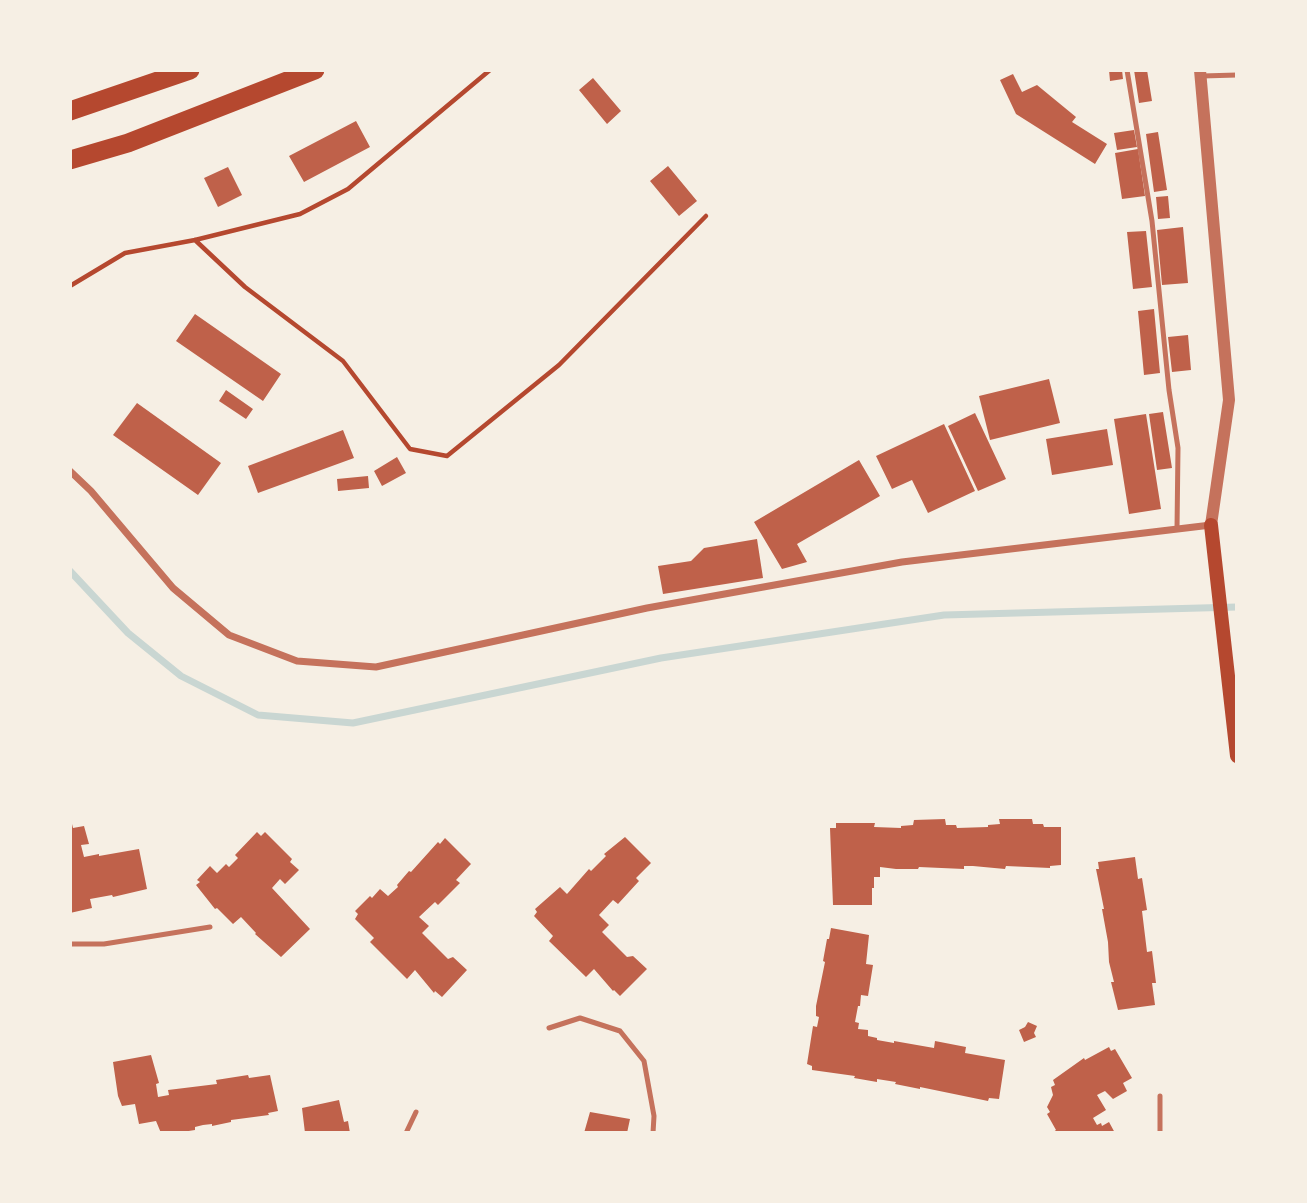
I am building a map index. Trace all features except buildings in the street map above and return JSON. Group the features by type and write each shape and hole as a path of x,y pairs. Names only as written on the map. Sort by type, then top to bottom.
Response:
{"highway":[{"path":"70,111 190,70"},
{"path":"70,160 128,143 315,70"}],"main road":[{"path":"1211,525 1237,756"}],"street":[{"path":"70,471 91,491 173,588 229,635 297,661 376,667 647,608 902,562 1211,525 1229,400 1201,73"}],"lane":[{"path":"1126,70 1152,221 1169,390 1178,448 1177,529"},
{"path":"1201,73 1237,75"},
{"path":"70,944 104,944 210,928"},
{"path":"549,1028 580,1018 620,1031 644,1061 654,1116 653,1133"},
{"path":"1160,1096 1160,1133"},
{"path":"406,1133 416,1112"}],"path":[{"path":"70,286 125,253 195,240 300,214 348,189 491,70"},
{"path":"195,240 245,288 343,360 410,449 447,456 559,365 706,216"}],"waterway":[{"path":"70,571 128,633 181,676 258,715 353,723 661,658 944,615 1237,607"}]}
